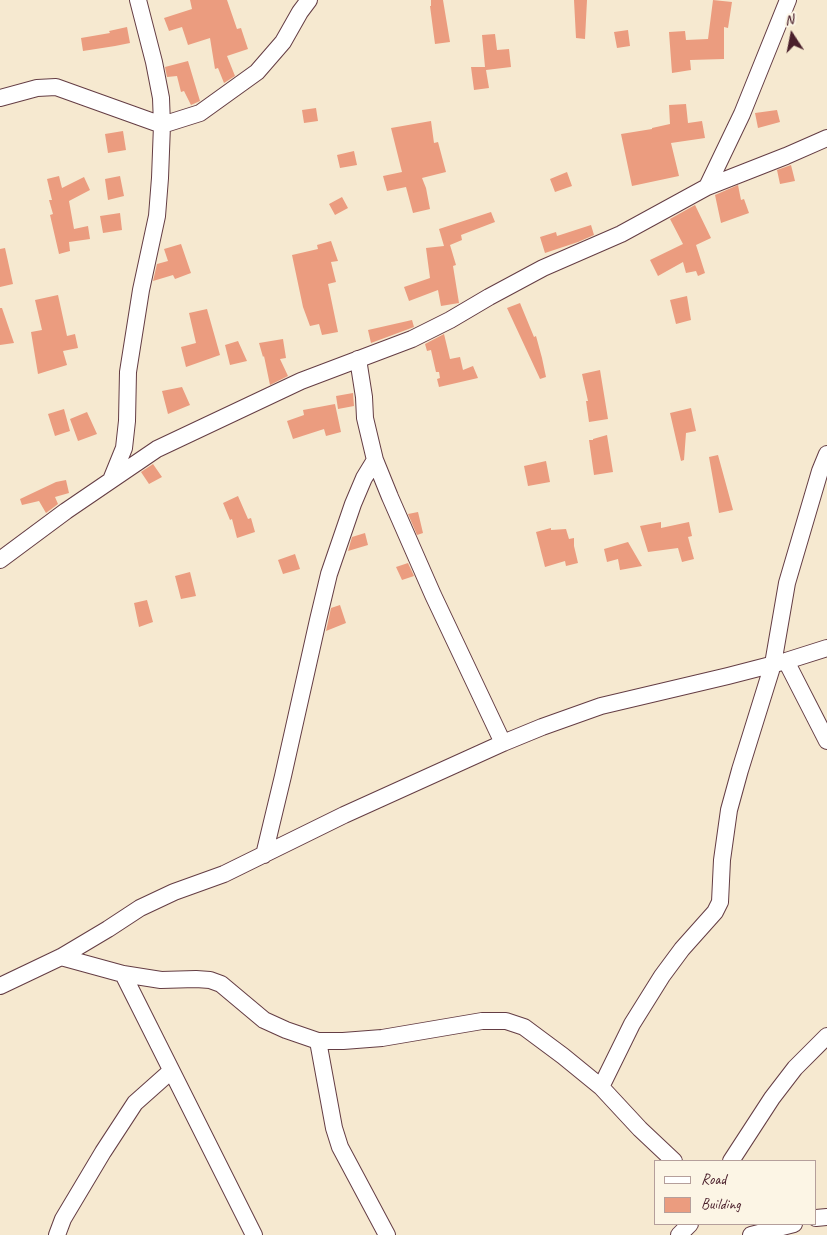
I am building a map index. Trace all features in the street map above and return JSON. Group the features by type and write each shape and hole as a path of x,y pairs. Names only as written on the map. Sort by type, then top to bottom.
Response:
{"street":[{"path":"111,480 124,448 127,421 128,372 141,290 157,216 160,178 162,125 160,98 154,62 138,0"},
{"path":"0,98 37,88 56,87 162,125 200,113 257,72 283,42 309,0"},
{"path":"707,187 742,114 788,0"},
{"path":"0,560 66,510 157,449 301,381 412,339 543,268 621,234 707,187 827,138"},
{"path":"358,359 365,418 375,460 433,595 503,743"},
{"path":"601,1087 632,1024 662,976 682,949 715,912 720,902 722,860 729,810 740,770 780,662 787,583 820,471 827,454"},
{"path":"264,855 329,574 353,504 364,478 375,460"},
{"path":"0,986 61,957 140,908 174,892 224,874 352,811 542,727 601,706 728,676 827,648"},
{"path":"780,662 827,740"},
{"path":"61,957 123,974 161,980 210,980 221,984 264,1020 318,1041 382,1038 482,1021 506,1021 524,1027 601,1087 640,1129 673,1160"},
{"path":"123,974 254,1235"},
{"path":"732,1160 772,1098 796,1068 827,1036"},
{"path":"318,1041 334,1128 340,1147 387,1235"},
{"path":"804,1059 827,1054"},
{"path":"57,1235 63,1219 98,1159 135,1102 171,1071"},
{"path":"679,1235 689,1225"},
{"path":"759,1231 789,1225"}],"building":[{"path":"190,0 227,0 237,29 241,28 248,49 227,56 235,76 224,83 218,68 215,69 210,38 188,45 182,27 169,31 164,18 192,9"},
{"path":"431,0 443,0 450,42 435,44 430,6"},
{"path":"574,0 587,0 585,39 576,38"},
{"path":"713,0 732,2 728,28 724,27 724,59 690,60 691,70 672,73 669,32 685,31 686,40 708,39"},
{"path":"127,27 130,43 83,51 81,38 110,33 109,31"},
{"path":"628,30 630,46 617,48 614,32"},
{"path":"495,34 497,50 509,49 511,67 486,70 489,88 474,90 471,67 485,67 482,35"},
{"path":"188,61 200,101 191,105 184,91 181,92 177,76 167,77 165,67"},
{"path":"686,104 688,123 702,121 705,138 671,143 679,176 632,186 621,134 670,124 669,105"},
{"path":"316,108 318,121 304,123 302,110"},
{"path":"777,110 780,122 758,128 755,113"},
{"path":"431,121 434,143 438,142 446,172 422,178 430,209 413,213 406,187 387,191 383,176 402,172 391,128"},
{"path":"123,131 126,150 108,153 105,134"},
{"path":"354,151 357,165 340,168 337,155"},
{"path":"791,165 795,181 780,184 777,170"},
{"path":"567,172 572,186 555,192 550,179"},
{"path":"59,176 62,188 84,177 90,190 69,201 74,229 88,226 90,239 69,242 70,251 59,254 50,215 53,214 49,200 52,200 47,179"},
{"path":"120,176 124,196 108,200 105,179"},
{"path":"738,185 741,200 744,199 749,213 721,223 715,195"},
{"path":"342,197 348,208 335,215 329,204"},
{"path":"695,205 711,238 696,245 705,273 698,276 696,271 686,273 683,262 658,276 650,260 683,244 670,219"},
{"path":"491,212 495,222 461,235 462,240 450,245 456,265 453,266 459,303 441,306 438,290 409,301 404,287 430,278 426,248 444,246 439,229"},
{"path":"120,213 122,230 103,233 100,216"},
{"path":"591,225 594,235 545,253 540,237 556,232 557,236"},
{"path":"331,241 338,261 331,262 336,282 328,284 338,332 322,335 319,324 310,326 303,307 292,255 318,249 317,245"},
{"path":"181,244 191,273 175,279 173,275 153,281 157,264 168,261 164,249"},
{"path":"5,248 13,284 0,287 0,249"},
{"path":"58,295 67,336 75,334 78,348 63,351 67,365 38,374 31,332 42,330 35,300"},
{"path":"687,296 691,320 676,324 670,300"},
{"path":"520,303 534,337 536,336 542,358 546,377 540,379 507,308"},
{"path":"0,308 2,308 14,343 0,345"},
{"path":"207,309 220,355 186,367 181,347 196,343 189,313"},
{"path":"412,320 414,327 371,343 368,330"},
{"path":"444,334 450,359 460,357 463,370 473,366 478,378 439,387 437,379 440,378 439,372 436,372 431,350 427,351 425,344"},
{"path":"283,339 286,358 280,359 288,376 270,385 264,356 259,343"},
{"path":"238,341 247,361 230,365 225,345"},
{"path":"600,370 608,419 589,422 586,401 588,401 582,374"},
{"path":"182,387 190,405 168,414 162,391"},
{"path":"353,393 354,406 338,409 336,396"},
{"path":"335,404 341,432 326,436 324,429 293,439 287,421 304,415 303,410"},
{"path":"691,408 696,431 686,433 684,460 681,461 670,413"},
{"path":"64,409 70,431 55,436 48,414"},
{"path":"87,412 97,434 78,441 70,419"},
{"path":"607,435 613,472 594,475 589,440"},
{"path":"718,455 733,510 719,513 709,457"},
{"path":"546,461 550,482 528,486 524,466"},
{"path":"153,464 162,477 149,484 141,472"},
{"path":"66,480 69,493 55,497 58,504 46,513 39,501 22,505 20,499 56,482"},
{"path":"238,496 248,519 251,518 255,532 237,538 232,519 230,520 223,503"},
{"path":"418,512 423,533 417,535 408,514"},
{"path":"661,522 661,528 689,522 692,536 688,537 694,559 682,562 678,548 648,552 640,526"},
{"path":"551,528 551,530 566,529 569,539 574,538 578,563 566,566 565,561 545,567 536,532"},
{"path":"365,533 368,545 348,551 352,537"},
{"path":"628,542 642,566 620,570 618,559 607,562 604,549"},
{"path":"295,554 300,569 283,574 278,560"},
{"path":"408,563 414,576 402,580 396,567"},
{"path":"190,572 196,596 181,599 175,576"},
{"path":"147,600 153,622 139,627 134,603"},
{"path":"340,605 346,623 326,631 331,608"}]}
